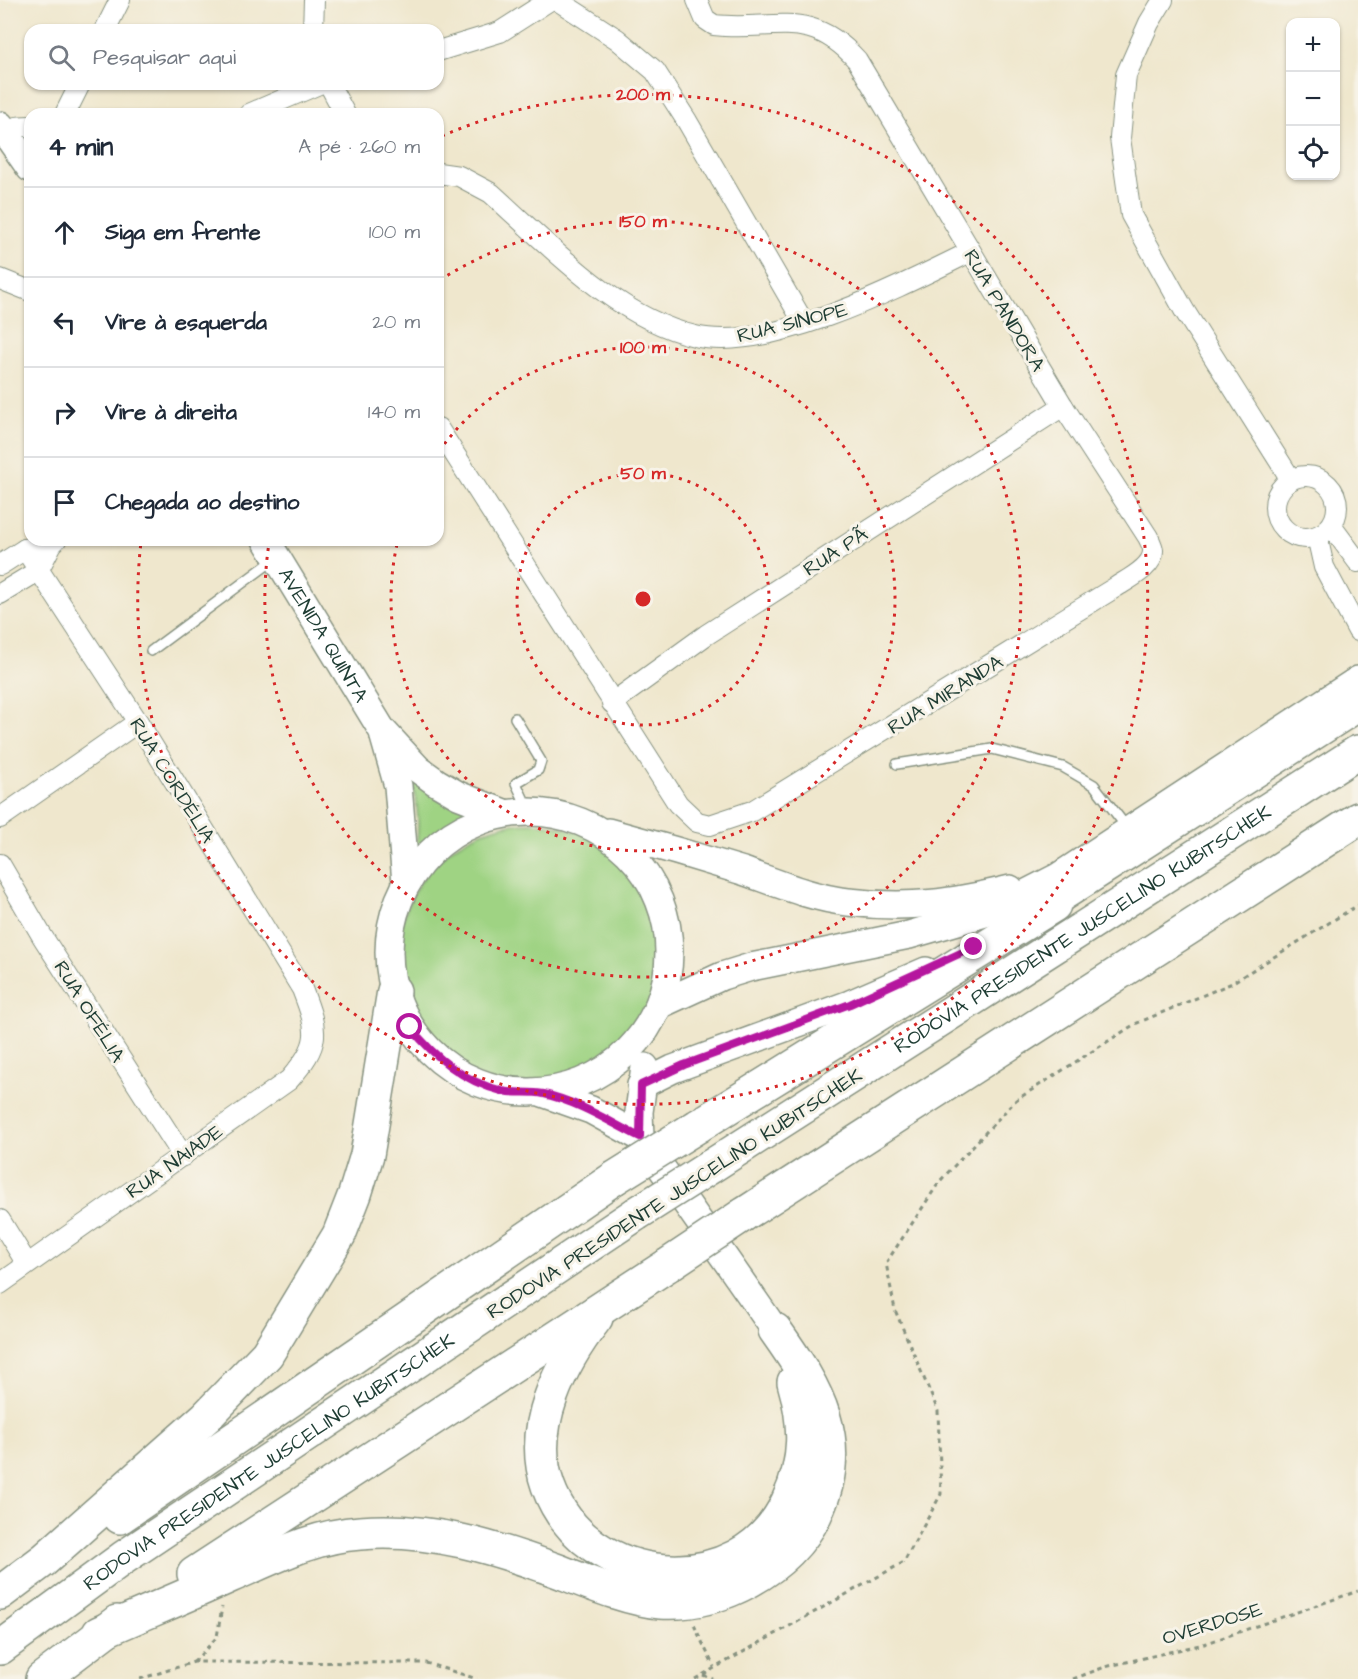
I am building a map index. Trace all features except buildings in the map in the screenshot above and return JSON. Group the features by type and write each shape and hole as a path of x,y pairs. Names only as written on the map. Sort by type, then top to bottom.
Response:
{"highway":[{"name":"RODOVIA PRESIDENTE JUSCELINO KUBITSCHEK","path":"0,1648 123,1558 636,1214 1358,752"},
{"path":"42,1679 99,1633 230,1551 743,1215 1358,819"},
{"path":"0,1593 86,1541 613,1179 698,1126 1056,891"},
{"path":"0,1593 44,1560 206,1417 267,1354 339,1235 355,1194 367,1155 394,991"},
{"path":"609,1302 569,1357 555,1384 546,1412 542,1440 543,1460 548,1485 559,1506 587,1539 619,1558 655,1570 698,1571 725,1562 758,1543 782,1514 794,1489 804,1442 799,1400 775,1329"},
{"path":"99,1633 293,1548 327,1538 359,1533 416,1533 496,1549 586,1582 659,1602 697,1600 726,1592 767,1569 804,1533 824,1494 830,1462 826,1421 808,1379 775,1329"}],"street":[{"path":"108,24 120,0"},
{"path":"313,24 314,0"},
{"path":"444,49 501,32 550,0"},
{"path":"557,0 617,39 655,71 687,121 804,323"},
{"name":"RUA PANDORA","path":"697,0 705,19 714,25 785,23 824,33 844,46 869,78 1063,406 1148,537"},
{"path":"1163,0 1149,23 1126,75 1120,138 1131,215 1184,310 1290,478"},
{"path":"68,108 77,90"},
{"path":"263,108 305,90"},
{"path":"332,90 342,108"},
{"path":"24,126 1,131 24,160"},
{"name":"RUA SINOPE","path":"444,173 459,176 491,193 595,284 640,313 675,331 714,339 765,333 804,323 871,300 970,252"},
{"path":"0,279 24,289"},
{"name":"RUA PÃ","path":"612,703 716,629 1063,406"},
{"path":"444,437 612,703"},
{"path":"1324,532 1308,538 1290,533 1278,519 1275,501 1278,492 1290,478 1309,476 1326,484 1333,491 1337,510 1324,532 1324,567 1358,631"},
{"path":"1324,532 1358,562"},
{"name":"RUA MIRANDA","path":"612,703 678,804 697,822 710,825 752,811 1116,587 1143,568 1150,559 1153,550 1148,537"},
{"path":"0,565 25,549 37,546"},
{"path":"0,594 38,571 52,546"},
{"name":"RUA CORDÉLIA","path":"25,549 138,722 302,989 313,1016"},
{"name":"AVENIDA QUINTA","path":"272,549 382,730 418,769 458,795 517,812 578,820 600,831"},
{"path":"517,812 465,826 431,850 406,883 392,917 388,954 394,991 410,1027 434,1056 458,1073 503,1091 542,1093 573,1087 601,1074 626,1056 646,1032 657,1012 722,976 751,967 955,924 1056,891 1130,831 1358,681"},
{"path":"641,1085 673,1069 850,1004 920,974 1358,708"},
{"path":"0,818 138,722"},
{"name":"AVENIDA QUINTA","path":"382,730 398,786 406,883"},
{"path":"600,831 674,849 799,890 846,902 898,905 940,904 1056,891"},
{"path":"600,831 631,855 654,888 668,926 669,965 641,1085 640,1137"},
{"name":"RUA OFÉLIA","path":"0,864 48,946 183,1156"},
{"name":"RUA NAIADE","path":"0,1284 289,1080 306,1061 315,1040 313,1016"},
{"path":"542,1093 591,1110 640,1137 775,1329"},
{"path":"0,1220 27,1264"}],"lane":[{"path":"151,651 272,549"},
{"path":"515,718 541,761 538,770 516,783 517,812"},
{"path":"897,764 992,749 1063,767 1094,785 1130,831"}],"path":[{"path":"694,1679 904,1562 941,1494 938,1411 895,1310 886,1263 939,1181 1016,1100 1135,1024 1230,984 1358,905"},
{"path":"194,1662 217,1637 226,1578"},
{"name":"OVERDOSE","path":"1073,1679 1105,1667 1204,1644 1358,1591"},
{"path":"683,1601 714,1667"},
{"path":"140,1679 194,1662 426,1664 477,1679"},
{"path":"703,1674 713,1679"}],"green space":[{"path":"408,770 484,814 445,828 430,839 415,857 418,814"},
{"path":"530,823 556,826 580,833 603,846 623,862 639,882 652,905 659,929 662,955 659,981 652,1005 639,1028 623,1048 603,1064 580,1077 556,1084 530,1087 504,1084 480,1077 457,1064 437,1048 421,1028 408,1005 401,981 398,955 401,929 408,905 421,882 437,862 457,846 480,833 504,826"}],"route":[{"path":"410,1027 434,1056 466,1078 503,1091 542,1093 572,1102 640,1137 641,1085 673,1069 850,1004 937,966 974,947"}]}
